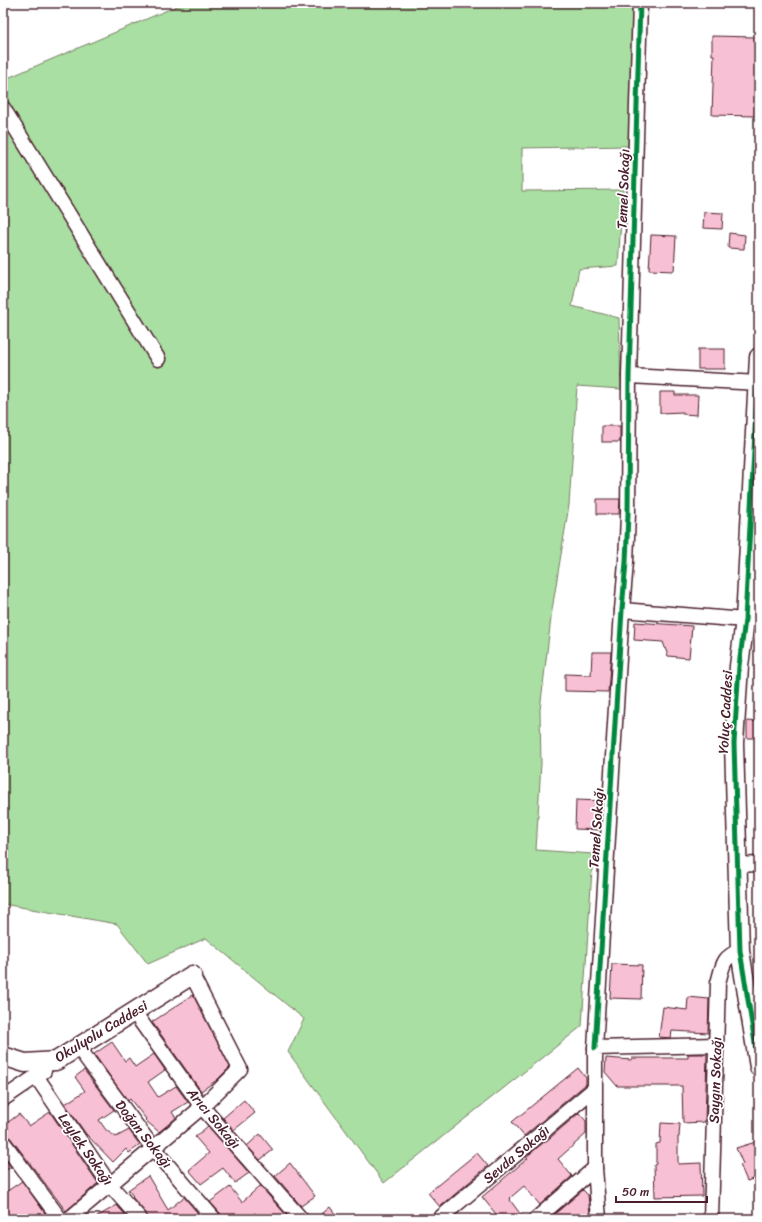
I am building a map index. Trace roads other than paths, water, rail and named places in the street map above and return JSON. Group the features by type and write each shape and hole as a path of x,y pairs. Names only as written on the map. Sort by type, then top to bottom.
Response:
{"street":[{"name":"Temel Sokağı","path":"600,1219 595,1168 595,1048 626,562 628,514 629,376 640,3"},
{"path":"3,108 158,359"},
{"name":"Yoluç Caddesi","path":"759,357 745,620 739,666 734,743 740,951 759,1067"},
{"path":"629,376 758,383"},
{"path":"622,610 745,620"},
{"path":"737,865 759,864"},
{"name":"Saygın Sokağı","path":"711,1219 718,983 725,960 731,954 740,951"},
{"path":"69,1219 202,1107 240,1069 192,975"},
{"name":"Okulyolu Caddesi","path":"3,1056 25,1063 56,1061 192,975"},
{"name":"Arıcı Sokağı","path":"134,1012 202,1107 301,1219"},
{"path":"595,1048 716,1045"},
{"name":"Doğan Sokağı","path":"78,1047 153,1148 214,1219"},
{"path":"3,1099 56,1061"},
{"name":"Leylek Sokağı","path":"36,1076 110,1185 140,1219"},
{"name":"Sevda Sokağı","path":"439,1219 455,1214 594,1089"},
{"path":"3,1142 60,1219"},
{"path":"536,1219 595,1168"}]}
